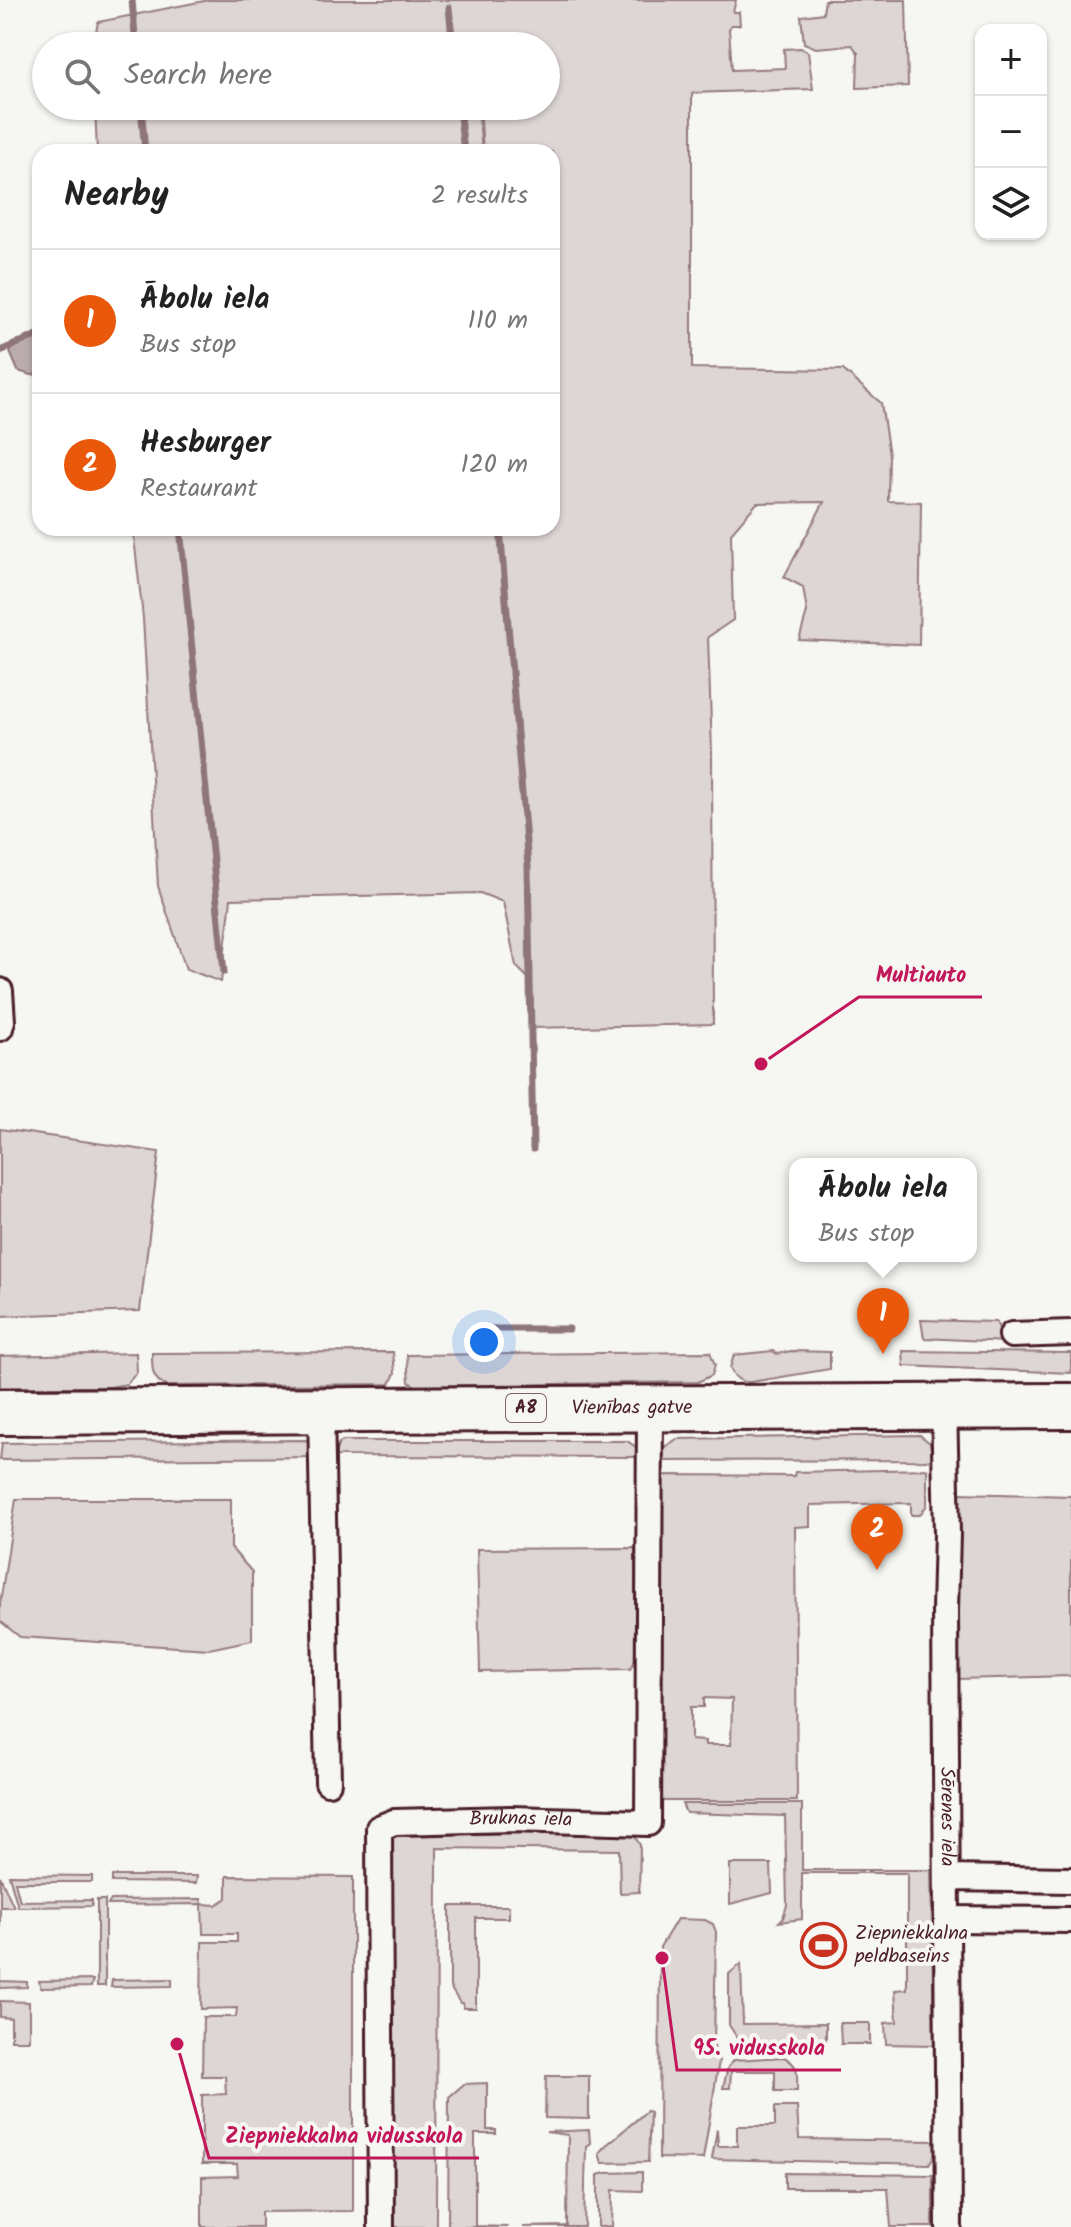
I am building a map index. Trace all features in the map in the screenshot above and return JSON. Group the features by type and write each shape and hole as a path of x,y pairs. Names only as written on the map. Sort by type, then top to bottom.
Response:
{"highway":[{"name":"Vienības gatve","path":"0,1412 1071,1406"}],"street":[{"path":"0,991 0,1028"},
{"path":"1012,1335 1071,1333"},
{"name":"Sērenes iela","path":"944,1405 949,2227"},
{"name":"Bruknas iela","path":"381,2227 379,1828 394,1822 496,1819 648,1823 650,1407"},
{"path":"321,1409 328,1782"},
{"path":"947,1878 1071,1880"},
{"path":"947,1919 1071,1920"}],"shaded area":[{"path":"209,0 736,0 733,12 739,12 740,25 731,25 729,29 732,70 785,68 784,49 801,48 808,52 813,89 692,93 692,368 843,370 881,403 889,455 888,501 921,502 919,645 799,640 807,612 803,587 784,577 824,502 757,503 731,533 733,620 708,637 712,752 713,1024 531,1028 530,980 516,966 503,902 480,893 231,899 221,982 186,969 158,886 143,618 134,536 560,536 560,144 482,144 481,120 560,120 560,32 96,32 98,22"},
{"path":"825,0 906,0 908,86 857,88 858,53 852,45 816,48 804,43 801,16 823,13"},
{"path":"96,120 479,120 481,144 97,144"},
{"path":"32,339 32,375 18,371 10,352 17,340"},
{"path":"0,1129 159,1152 140,1311 0,1316"},
{"path":"921,1320 996,1322 1006,1342 924,1338"},
{"path":"773,1351 777,1354 791,1351 830,1352 830,1369 747,1382 733,1375 730,1368 734,1355"},
{"path":"903,1351 1071,1353 1071,1373 904,1366"},
{"path":"393,1352 395,1373 390,1384 167,1386 155,1377 152,1364 152,1353"},
{"path":"710,1352 715,1365 712,1375 698,1382 416,1386 409,1382 407,1355"},
{"path":"136,1353 137,1372 127,1384 110,1387 0,1387 0,1356"},
{"path":"920,1435 930,1443 933,1460 657,1461 660,1450 677,1439"},
{"path":"627,1441 636,1447 638,1457 334,1456 339,1443"},
{"path":"310,1442 315,1457 0,1460 2,1443"},
{"path":"927,1469 927,1505 920,1515 911,1515 911,1503 810,1505 810,1526 795,1527 797,1801 658,1801 658,1475 794,1476 795,1472","holes":["704,1698 732,1699 731,1745 705,1745 705,1741 691,1740 691,1707 704,1707"]},
{"path":"958,1493 1071,1496 1071,1676 955,1679"},
{"path":"16,1499 231,1499 231,1548 252,1572 252,1640 209,1649 20,1637 0,1621"},
{"path":"635,1548 635,1661 630,1669 480,1672 477,1549"},
{"path":"682,1804 802,1804 802,1870 931,1870 934,2045 886,2044 885,2023 897,2022 895,1990 907,1989 907,1873 802,1873 802,1919 779,1922 787,1905 785,1816 686,1813"},
{"path":"621,1831 634,1835 640,1845 639,1892 620,1893 619,1850 437,1848 436,2227 388,2227 390,1836 405,1833 405,1836"},
{"path":"730,1864 771,1864 772,1893 730,1904"},
{"path":"9,1875 92,1876 92,1882 15,1882 20,1901 92,1900 92,1906 18,1907"},
{"path":"0,1876 14,1907 0,1907"},
{"path":"112,1876 197,1876 196,1883 112,1882"},
{"path":"227,1876 353,1877 353,2211 261,2212 261,2227 202,2227 202,2177 238,2176 237,2164 202,2164 202,2095 226,2094 225,2076 202,2076 203,2017 236,2017 237,2008 201,2009 202,1942 237,1942 237,1934 203,1934 202,1904 216,1905 227,1898"},
{"path":"201,1899 202,1904 108,1905 111,1900"},
{"path":"97,1900 105,1900 105,1986 97,1986"},
{"path":"450,1906 509,1906 509,1918 476,1918 476,2008 464,2008 450,1987"},
{"path":"677,1919 705,1920 713,1924 716,1932 714,2047 719,2061 703,2159 659,2158 660,1947"},
{"path":"741,1964 743,2024 826,2023 826,2044 740,2042 729,2025 729,1974"},
{"path":"172,1979 172,1986 111,1987 112,1980"},
{"path":"93,1980 91,1987 41,1988 39,1981"},
{"path":"0,1981 27,1982 27,1987 0,1988"},
{"path":"0,2001 29,2002 29,2040 11,2040 11,2018 0,2017"},
{"path":"840,2023 870,2023 870,2044 841,2044"},
{"path":"784,2057 795,2067 797,2091 775,2091 775,2071 731,2071 730,2088 723,2088 728,2067 734,2060"},
{"path":"546,2076 589,2076 589,2119 545,2118"},
{"path":"487,2083 487,2130 496,2130 496,2134 475,2134 475,2226 508,2227 448,2227 449,2097 464,2084"},
{"path":"775,2107 797,2107 799,2139 936,2141 936,2153 929,2164 712,2159 717,2129 718,2146 737,2146 737,2126 775,2126"},
{"path":"647,2111 650,2112 648,2162 602,2163 599,2153 604,2147"},
{"path":"589,2130 584,2227 523,2227 567,2226 568,2135 546,2132"},
{"path":"642,2172 642,2191 613,2190 612,2227 598,2227 598,2175"},
{"path":"785,2173 933,2175 933,2227 891,2227 888,2188 785,2188"}],"waterway":[{"path":"132,0 135,32"},
{"path":"449,8 452,32"},
{"path":"142,120 144,144"},
{"path":"461,120 463,144"},
{"path":"0,351 32,337"},
{"path":"181,536 224,972"},
{"path":"501,536 528,866 533,1149"},
{"path":"491,1329 569,1329"}],"place":[{"name":"Multiauto","path":"761,1064"},
{"name":"Ābolu iela","path":"883,1354"},
{"name":"Hesburger","path":"877,1570"},
{"name":"Ziepniekkalna peldbaseins","path":"824,1945"},
{"name":"95. vidusskola","path":"662,1958"},
{"name":"Ziepniekkalna vidusskola","path":"177,2044"}]}
